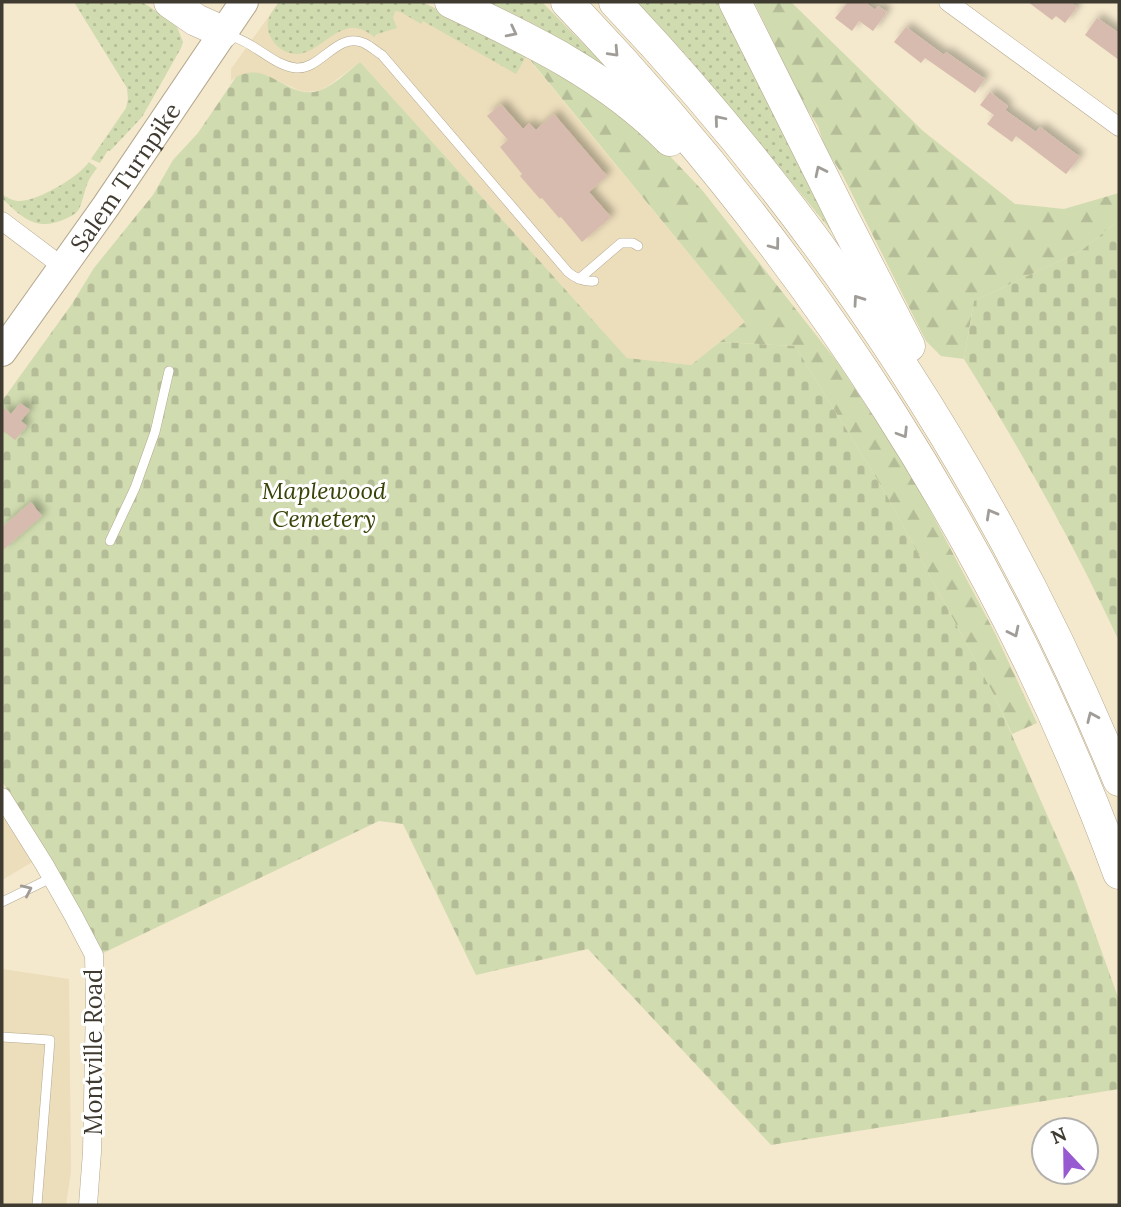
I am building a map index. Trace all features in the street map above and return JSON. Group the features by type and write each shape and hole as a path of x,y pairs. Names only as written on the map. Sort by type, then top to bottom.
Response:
{"highway":[{"path":"170,2 196,20 223,32"},
{"path":"450,2 560,57 599,80 657,127 712,184 747,208"},
{"path":"567,2 660,102 747,208 855,359 910,445 1010,624 1083,783 1119,873"},
{"path":"615,2 713,112 786,203 865,312 943,431 1031,588 1119,780"},
{"path":"735,2 921,369 943,431"}],"main road":[{"name":"Salem Turnpike","path":"2,352 114,196 244,2"}],"street":[{"path":"947,2 1119,127"},
{"path":"2,222 63,267"},
{"name":"Montville Road","path":"2,797 94,955 92,1152 88,1205"}],"lane":[{"path":"223,32 250,44 278,62 295,68 313,64 344,43 355,41 364,43 382,55 568,272 579,279 594,281"},
{"path":"579,279 621,243 638,246"},
{"path":"110,541 135,488 155,432 169,371"},
{"path":"2,902 51,878"},
{"path":"2,1037 50,1040 37,1205"}],"shaded area":[{"path":"279,2 422,2 533,57 531,62 745,322 691,365 627,358 360,62 321,90 298,90 268,76 236,77 231,81 231,69"},
{"path":"2,809 34,861 2,880"},
{"path":"2,969 69,979 71,1171 66,1205 2,1205"}],"green space":[{"path":"74,2 142,2 173,22 183,42 142,117 110,151 108,150 100,163 91,159 126,108 127,88"},
{"path":"279,2 422,2 528,53 516,74 423,21 421,24 395,11 393,18 397,28 374,37 363,30 349,28 306,52 290,53 276,45 268,31 269,18"},
{"path":"465,2 542,2 618,79"},
{"path":"637,2 721,2 843,245 726,102"},
{"path":"754,2 791,2 923,131 1015,204 1064,209 1119,193 1119,220 1081,251 974,301 964,359 941,356 926,341 842,174 825,148 818,126 790,83"},
{"path":"533,57 604,96 648,133 702,190 838,363 911,474 995,633 1037,723 1012,734 996,699 886,494 795,346 720,342 745,322 531,61"},
{"name":"Maplewood Cemetery","path":"360,62 627,358 691,365 720,342 795,346 886,494 996,699 1077,883 1119,1000 1119,1089 771,1145 588,949 476,975 403,824 379,821 99,955 74,902 2,781 2,401 72,304 94,268 153,195 173,160 198,133 236,77 257,73 267,75 294,89 314,92 333,84"},
{"path":"89,162 97,168 88,182 79,209 65,219 46,224 31,221 16,212 2,198 2,194 15,201 34,198 76,175"},
{"path":"1119,220 1119,641 1046,498 964,359 974,301 1081,251"}],"building":[{"path":"848,2 865,2 875,10 878,6 887,12 873,31 859,21 852,31 835,18"},
{"path":"1028,2 1070,2 1077,7 1065,23 1056,16 1052,20"},
{"path":"1097,18 1119,33 1119,60 1085,35"},
{"path":"906,27 944,55 946,52 985,79 975,93 925,58 921,63 894,42"},
{"path":"990,92 1008,106 1005,110 1036,132 1040,127 1080,157 1066,174 1016,136 1012,142 987,124 994,115 980,105"},
{"path":"501,104 523,129 529,123 536,130 554,114 607,176 589,192 611,217 582,242 520,176 522,174 500,147 508,140 487,116"},
{"path":"20,403 30,410 21,421 27,426 15,440 2,430 2,406 11,414"},
{"path":"31,502 42,516 2,551 2,527"}]}
